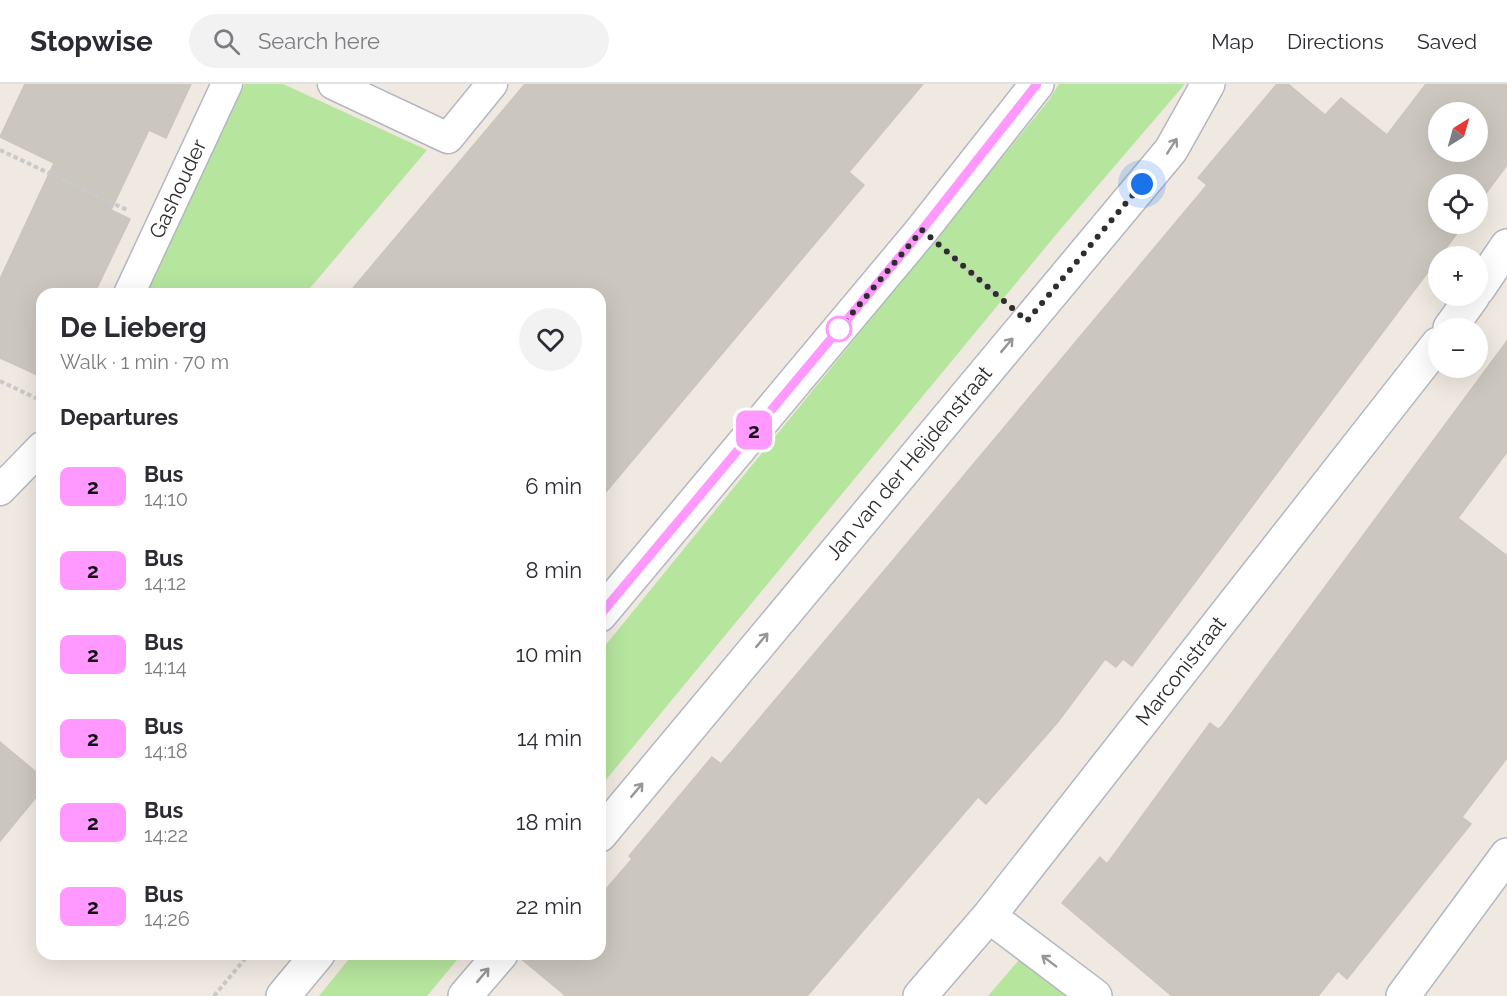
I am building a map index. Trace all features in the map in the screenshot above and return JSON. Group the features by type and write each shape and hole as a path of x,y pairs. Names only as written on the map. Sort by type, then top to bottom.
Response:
{"street":[{"name":"Gashouder","path":"132,288 227,84"},
{"path":"333,84 448,138 492,84"},
{"path":"606,608 922,230 1037,84"},
{"name":"Jan van der Heijdenstraat","path":"606,828 1171,150 1208,84"},
{"path":"1488,274 1507,246"},
{"name":"Marconistraat","path":"920,996 989,916 1428,357"},
{"path":"0,490 36,453"},
{"path":"1403,996 1507,855"},
{"path":"989,916 1095,996"},
{"path":"283,996 313,960"},
{"path":"465,996 496,960"}],"path":[{"path":"0,150 160,225"},
{"path":"922,230 1027,321"},
{"path":"0,381 36,398"},
{"path":"214,996 244,960"}],"green space":[{"path":"245,84 283,84 427,150 310,288 147,288"},
{"path":"1059,84 1185,84 1059,231 606,780 606,645 1049,100"},
{"path":"1024,954 1076,996 988,996"},
{"path":"348,960 457,960 427,996 319,996"}],"building":[{"path":"25,84 191,84 166,138 149,130 111,210 130,219 97,288 36,288 36,374 0,358 0,279 54,163 0,137"},
{"path":"525,84 923,84 849,172 864,185 606,492 606,288 353,288"},
{"path":"1277,84 1288,84 1325,115 1341,98 1387,135 1426,84 1507,84 1507,165 1488,191 1488,174 1428,174 1428,234 1456,234 1447,246 1428,246 1428,272 1132,666 1123,659 1116,667 1105,659 1057,723 986,804 978,797 807,996 566,996 523,960 606,960 606,889 632,859 629,856 712,757 721,764 1207,185 1198,178"},
{"path":"1507,341 1507,452 1458,518 1507,556 1507,758 1462,817 1471,824 1347,979 1338,971 1318,996 1172,996 1062,903 1100,857 1107,864 1210,723 1218,729 1222,726 1480,378 1488,378 1488,367"},
{"path":"0,742 36,772 36,797 0,841"}],"bus line":[{"name":"2","path":"606,608 922,230 1037,84"}],"route":[{"path":"839,329 922,230 1027,321 1142,184"}]}
